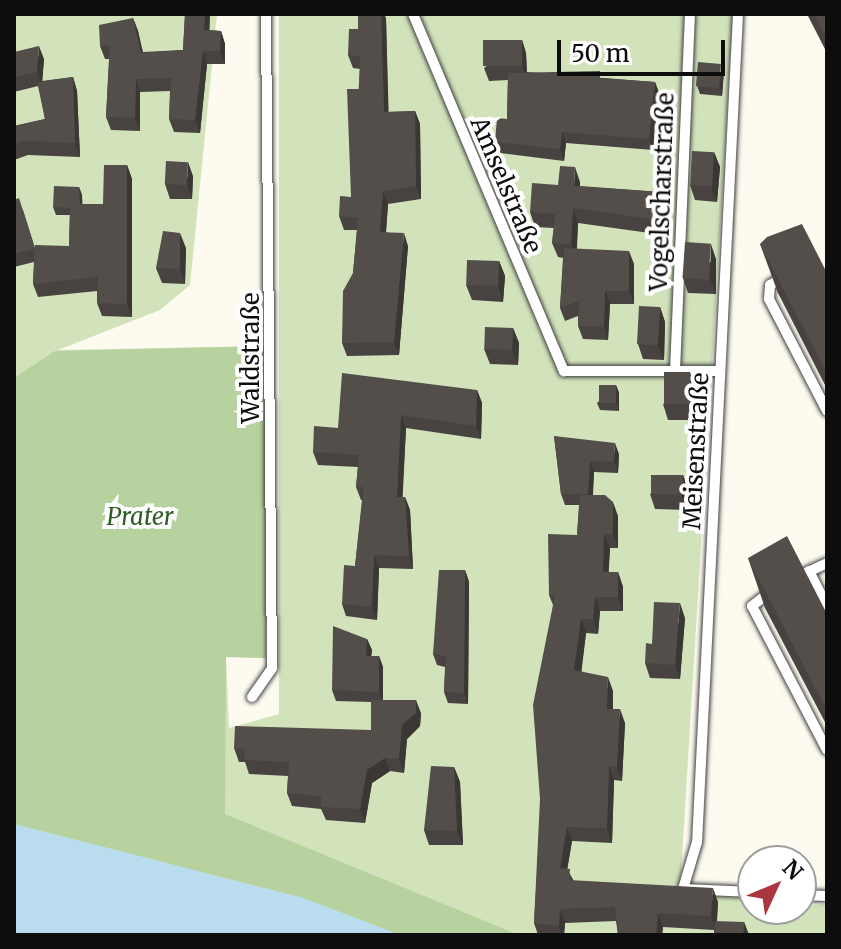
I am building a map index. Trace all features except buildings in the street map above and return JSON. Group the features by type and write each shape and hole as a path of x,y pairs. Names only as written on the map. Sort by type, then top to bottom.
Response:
{"lane":[{"name":"Waldstraße","path":"252,697 272,668 266,14"},
{"name":"Amselstraße","path":"413,14 564,371 675,371"},
{"name":"Vogelscharstraße","path":"675,371 690,14"},
{"name":"Meisenstraße","path":"737,891 683,889 697,842 738,14"},
{"path":"805,266 770,285 769,299 827,411"},
{"path":"675,371 720,371"},
{"path":"827,563 752,606 827,750"},
{"path":"809,571 827,606"}],"green space":[{"path":"14,14 217,14 190,285 160,310 58,350 265,346 266,658 226,657 229,728 279,714 279,14 733,14 680,892 737,897 737,925 817,925 817,905 827,904 827,935 14,935"},
{"name":"Prater","path":"265,346 266,658 226,657 225,814 519,935 400,935 303,898 14,824 14,378 55,351"}],"water":[{"path":"14,824 303,898 400,935 14,935"}]}
